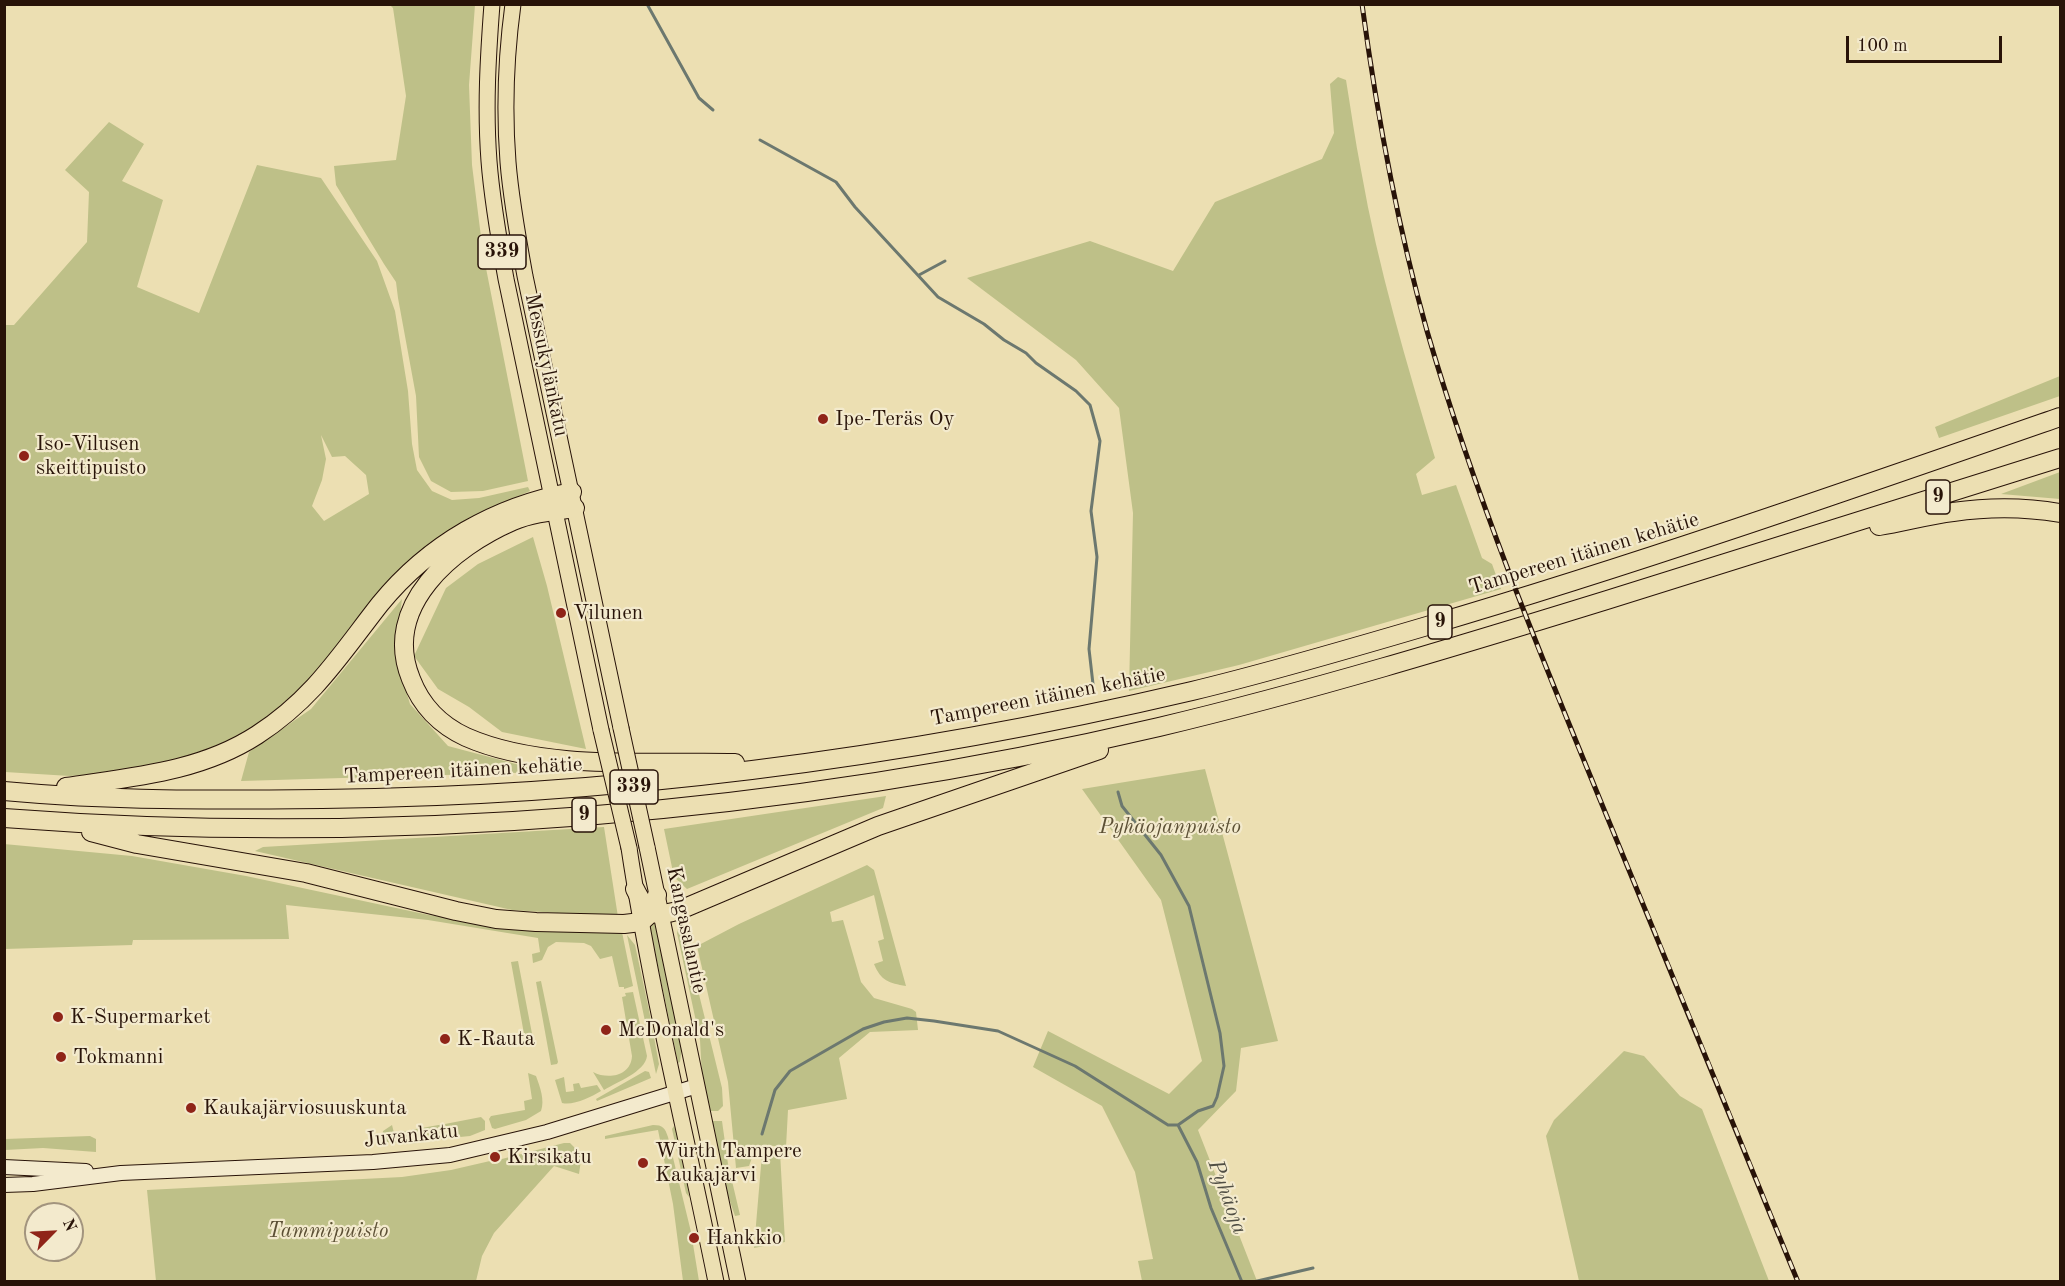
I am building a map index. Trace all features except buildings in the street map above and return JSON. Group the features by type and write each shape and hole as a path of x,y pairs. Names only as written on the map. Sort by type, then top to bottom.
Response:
{"highway":[{"name":"Tampereen itäinen kehätie","path":"4,791 196,800 413,798 579,789 803,765 1051,723 1196,690 1293,664 1574,582 1708,539 2061,417"},
{"name":"9","path":"4,818 196,828 398,826 677,807 870,783 963,768 1156,728 1303,691 1426,656 2061,458"},
{"path":"26,793 148,776 208,759 256,736 319,684 397,585 437,550 458,535 507,509 573,500"},
{"path":"555,503 475,540 442,566 417,596 406,626 406,660 413,686 430,711 452,730 466,737 529,756 600,762 803,765"},
{"path":"1815,536 1955,511 2016,508 2061,513"},
{"path":"49,822 137,844 306,873 496,919 624,924 653,911 680,910 878,826 1004,781 1057,765 1156,728"},
{"path":"635,889 644,905 653,911"}],"main road":[{"name":"Messukylänkatu","path":"492,4 487,112 495,215 506,279 601,730"},
{"name":"Messukylänkatu","path":"513,4 507,57 508,160 513,210 621,728"},
{"name":"Kangasalantie","path":"621,728 647,847 676,1090 716,1281"},
{"name":"Kangasalantie","path":"601,730 629,848 635,889"},
{"name":"Kangasalantie","path":"653,911 697,1086 738,1281"},
{"name":"Juvankatu","path":"4,1185 33,1184 121,1173 373,1162 450,1155 554,1130 676,1090 697,1086"},
{"name":"Juvankatu","path":"4,1167 121,1173"}],"green space":[{"path":"390,5 475,5 469,85 472,165 483,253 528,481 483,491 451,492 431,481 419,457 416,396 396,282 336,185 334,166 396,160 406,96 393,8"},
{"path":"1338,77 1346,80 1376,243 1435,458 1416,474 1422,495 1456,485 1482,558 1492,564 1501,589 1239,665 1129,691 1133,513 1119,408 1076,360 967,278 1090,241 1173,271 1215,202 1322,159 1334,133 1330,84"},
{"path":"109,122 144,144 122,181 163,200 137,287 199,313 257,165 321,178 377,261 395,311 408,391 412,444 417,470 432,491 452,500 479,498 528,487 530,491 475,516 421,552 290,704 227,743 171,763 118,772 70,776 5,772 5,325 14,325 87,242 89,192 65,170","holes":["321,435 332,457 345,456 366,475 369,494 324,521 312,506 322,480 326,459"]},
{"path":"2060,376 2060,396 1939,438 1935,427"},
{"path":"2060,472 2060,499 2001,494"},
{"path":"533,537 586,749 502,732 469,707 438,689 414,656 446,588 478,564"},
{"path":"402,599 395,654 410,704 448,746 546,772 241,781 249,752 311,709"},
{"name":"Pyhäojanpuisto","path":"1205,769 1278,1041 1241,1048 1236,1091 1198,1130 1257,1281 1142,1281 1138,1261 1153,1259 1135,1172 1102,1106 1033,1067 1048,1031 1169,1094 1202,1061 1161,900 1082,789"},
{"path":"886,796 883,808 687,889 674,877 664,829"},
{"path":"604,827 618,917 512,910 255,851 263,847"},
{"path":"4,844 132,856 246,876 429,915 531,930 622,932 633,986 624,989 624,987 619,987 612,956 600,959 591,946 584,943 556,942 548,947 542,960 533,963 532,954 540,952 538,938 428,920 286,905 289,939 133,940 132,945 5,949"},
{"path":"867,865 874,870 906,986 886,980 874,964 883,961 878,941 884,939 874,895 830,912 832,922 843,920 861,982 874,998 916,1012 918,1030 870,1032 839,1058 847,1099 788,1110 786,1147 763,1145 754,1152 749,1166 736,1168 728,1082 697,946"},
{"path":"655,921 682,1047 678,1063 649,923"},
{"path":"681,921 722,1088 723,1106 718,1111 709,1111 702,1076 700,1040 677,933"},
{"path":"627,935 635,945 649,1010 659,1064 656,1074"},
{"path":"518,961 534,1044 526,1045 511,962"},
{"path":"541,981 558,1062 551,1065 536,982"},
{"path":"633,992 647,1056 636,1072 604,1090 593,1072 612,1076 623,1072 631,1063 632,1056 622,997 626,996 625,993"},
{"path":"1624,1051 1644,1056 1680,1096 1702,1109 1769,1281 1579,1281 1546,1136 1554,1120"},
{"path":"645,1071 649,1072 651,1078 597,1101 596,1099"},
{"path":"528,1073 536,1076 542,1098 541,1111 526,1120 492,1128 489,1119 491,1116 525,1110 524,1101 532,1099"},
{"path":"564,1077 566,1092 574,1091 573,1084 579,1083 581,1088 597,1085 601,1091 577,1102 562,1103 555,1080"},
{"path":"481,1117 485,1121 485,1130 470,1136 450,1138 445,1124"},
{"path":"711,1121 722,1121 728,1164 740,1215 735,1216 724,1184"},
{"path":"444,1124 444,1139 441,1140 441,1137 432,1138 432,1141 410,1144 406,1137 403,1137 403,1143 384,1142 382,1137 383,1131 392,1125 394,1133"},
{"path":"653,1125 663,1128 668,1137 691,1232 699,1281 683,1281 673,1204 658,1130 605,1139 605,1136"},
{"path":"674,1126 683,1152 689,1197 686,1193 672,1129"},
{"path":"90,1136 96,1139 96,1152 43,1148 5,1150 5,1139"},
{"name":"Tammipuisto","path":"570,1143 578,1148 581,1160 579,1174 554,1166 494,1233 482,1256 476,1281 156,1281 147,1190 402,1177 451,1170 490,1161 492,1164 499,1162 498,1160"},
{"path":"780,1152 785,1242 754,1248 762,1154"}],"waterway":[{"path":"647,4 699,98 713,110"},
{"path":"760,140 836,182 855,207 938,297 984,324 1004,340 1026,353 1036,363 1076,391 1090,405 1100,441 1091,511 1097,557 1089,649 1094,693"},
{"path":"919,275 945,261"},
{"path":"762,1134 775,1090 790,1071 863,1029 907,1018 998,1031 1075,1066 1168,1125 1178,1125 1198,1111 1213,1106 1224,1066 1220,1033 1189,906 1161,855 1122,806 1118,792"},
{"name":"Pyhäoja","path":"1178,1125 1197,1162 1211,1208 1242,1282"},
{"path":"1253,1282 1313,1268"}],"railway":[{"path":"1362,4 1381,128 1406,250 1427,331 1468,461 1540,652 1798,1282"}],"place":[{"name":"Ipe-Teräs Oy","path":"823,419"},
{"name":"Iso-Vilusen skeittipuisto","path":"24,456"},
{"name":"Vilunen","path":"561,613"},
{"name":"K-Supermarket","path":"58,1017"},
{"name":"McDonald's","path":"606,1030"},
{"name":"K-Rauta","path":"445,1039"},
{"name":"Tokmanni","path":"61,1057"},
{"name":"Kaukajärviosuuskunta","path":"191,1108"},
{"name":"Kirsikatu","path":"495,1157"},
{"name":"Würth Tampere Kaukajärvi","path":"643,1163"},
{"name":"Hankkio","path":"694,1238"}]}
